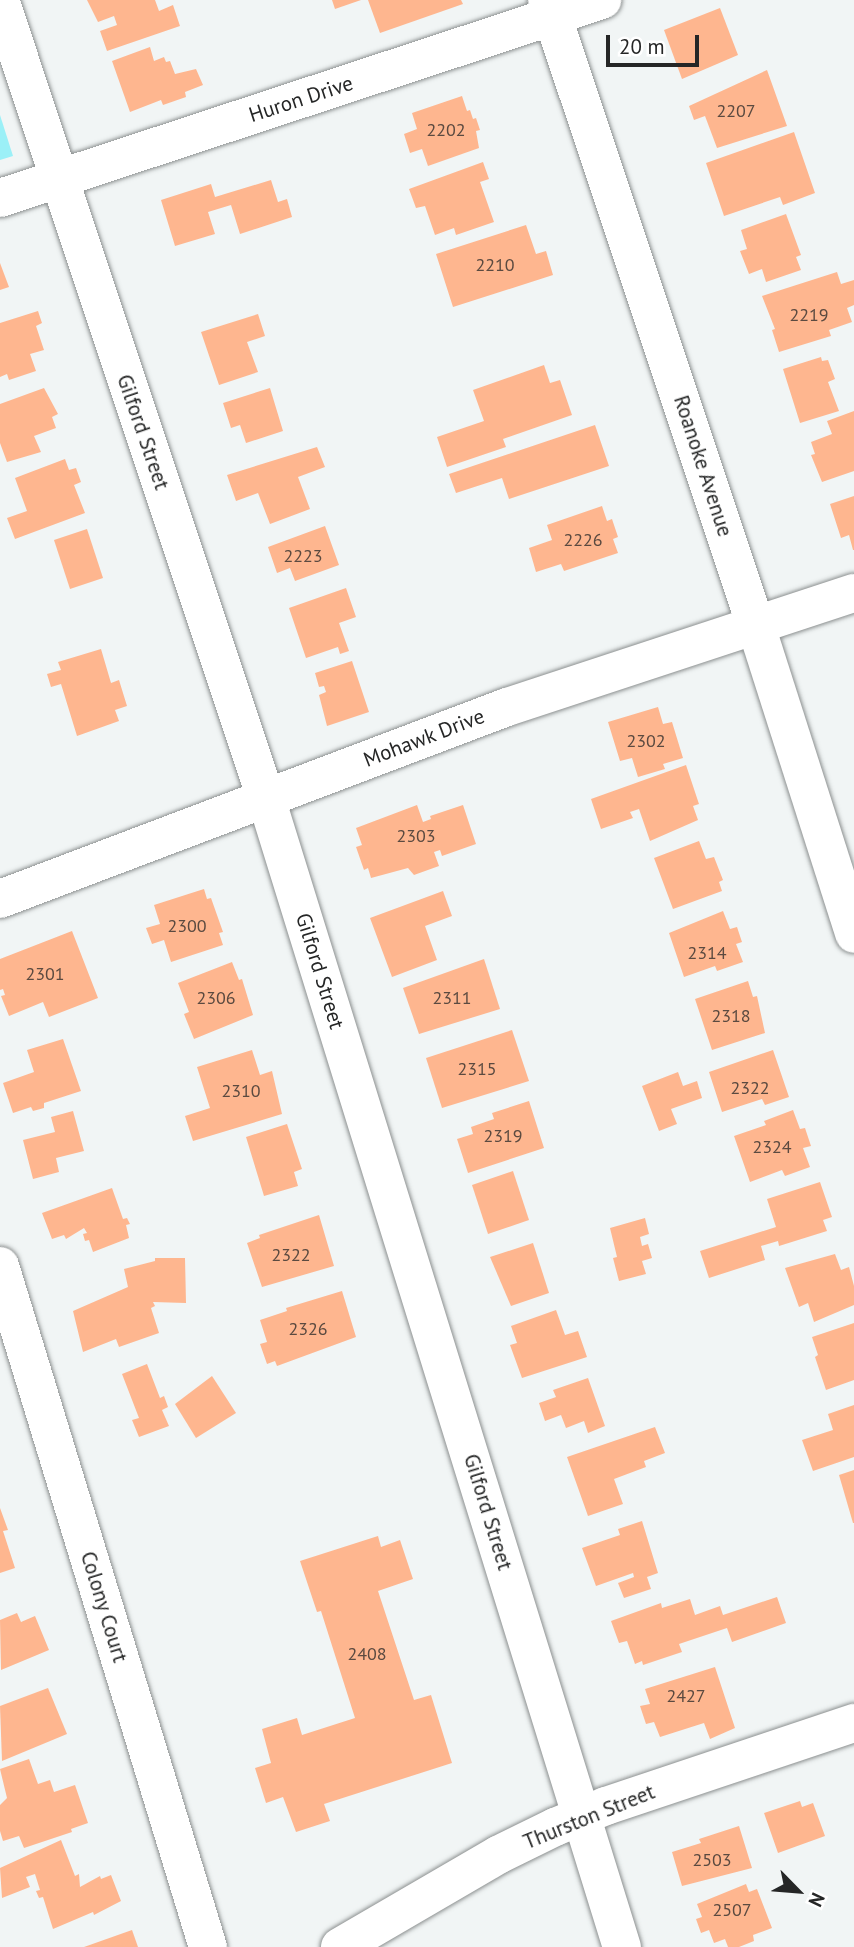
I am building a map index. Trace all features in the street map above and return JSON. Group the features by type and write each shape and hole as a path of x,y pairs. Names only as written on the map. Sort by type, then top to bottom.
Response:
{"street":[{"name":"Gilford Street","path":"0,0 266,798 622,1947"},
{"name":"Huron Drive","path":"0,198 550,8 602,0"},
{"name":"Roanoke Avenue","path":"550,8 756,626 854,934"},
{"name":"Mohawk Drive","path":"0,899 507,707 854,593"},
{"name":"Colony Court","path":"0,1266 208,1947"},
{"name":"Thurston Street","path":"340,1947 498,1854 583,1816 854,1723"}],"shaded area":[{"path":"0,115 13,156 0,160"}],"building":[{"path":"87,0 155,0 159,11 173,5 180,26 107,51 100,31 117,25 114,16 98,22"},
{"path":"332,0 361,0 335,9"},
{"path":"368,0 461,0 463,4 380,33"},
{"path":"720,8 738,55 682,79 664,30"},
{"path":"150,47 154,61 164,57 166,62 170,61 175,74 196,69 203,85 185,92 186,97 163,105 161,100 130,112 112,61"},
{"path":"767,70 787,126 717,148 705,116 694,120 689,106"},
{"path":"462,96 467,111 470,110 473,119 476,118 480,130 476,131 479,148 428,166 422,149 410,153 404,134 417,129 412,113"},
{"path":"794,132 815,193 783,205 780,197 724,216 706,163"},
{"path":"483,162 489,179 480,182 494,222 456,235 454,228 435,235 425,206 416,208 409,189"},
{"path":"271,180 278,202 287,199 292,217 240,234 231,205 208,212 215,234 175,246 161,200 211,184 215,197"},
{"path":"786,214 801,255 796,257 801,270 766,282 762,269 749,274 740,251 747,249 741,230"},
{"path":"526,225 536,254 546,251 553,275 453,307 436,254"},
{"path":"0,263 9,287 0,290"},
{"path":"837,272 841,284 854,280 854,305 847,308 852,322 829,330 831,336 779,352 772,330 775,329 762,296"},
{"path":"38,311 42,323 36,326 44,350 30,354 36,371 9,380 7,374 0,377 0,323"},
{"path":"258,314 265,336 247,342 258,372 219,385 201,332"},
{"path":"821,357 822,361 828,360 835,379 828,382 839,411 800,423 783,369"},
{"path":"544,365 550,383 560,380 572,415 503,439 506,447 447,467 437,437 484,421 473,390"},
{"path":"44,388 58,414 52,417 56,428 34,436 41,452 7,462 0,443 0,404"},
{"path":"270,388 283,431 246,443 240,425 231,428 223,403"},
{"path":"854,411 854,471 822,482 811,455 815,454 811,442 832,434 827,421"},
{"path":"595,425 609,466 509,499 502,478 456,493 449,474"},
{"path":"317,447 325,467 298,477 310,509 270,524 258,493 236,501 227,475"},
{"path":"65,459 69,470 76,468 81,482 74,485 85,513 15,539 7,518 27,511 15,478"},
{"path":"854,496 853,550 849,535 841,538 830,504"},
{"path":"602,506 607,521 612,519 618,537 613,539 618,553 564,571 561,564 536,572 529,548 552,540 547,525"},
{"path":"325,526 339,565 295,581 290,568 277,573 268,547"},
{"path":"87,529 103,578 70,589 54,540"},
{"path":"346,588 356,617 339,623 349,651 340,654 338,647 306,658 289,608"},
{"path":"101,649 111,683 119,680 127,706 115,710 119,721 77,736 61,684 51,687 47,674 61,670 58,662"},
{"path":"352,661 369,712 327,726 319,695 326,692 324,686 319,687 315,673"},
{"path":"658,707 663,724 672,722 683,758 663,764 665,769 638,777 632,758 620,761 608,722"},
{"path":"686,765 699,804 693,806 698,820 650,841 639,809 630,812 633,818 601,829 591,799"},
{"path":"417,805 423,822 431,819 430,816 463,805 476,844 442,856 440,850 434,852 439,866 414,875 408,868 371,878 368,868 364,870 356,847 362,845 356,828"},
{"path":"699,841 706,859 714,857 723,880 719,882 722,891 673,909 654,858"},
{"path":"204,889 207,899 211,898 223,932 219,933 223,945 171,962 164,940 152,944 146,928 160,924 154,905"},
{"path":"443,891 452,916 425,926 437,960 392,977 370,918"},
{"path":"723,911 730,929 737,927 742,942 736,944 743,962 717,971 715,966 684,977 669,933"},
{"path":"72,931 98,998 49,1017 43,1002 9,1016 1,996 5,995 3,989 0,990 0,959"},
{"path":"484,959 500,1009 419,1034 403,988"},
{"path":"232,962 239,980 242,979 253,1015 194,1039 184,1014 189,1012 178,983"},
{"path":"748,981 753,997 757,996 765,1033 712,1050 695,999"},
{"path":"512,1030 529,1081 442,1108 426,1058"},
{"path":"63,1039 81,1091 44,1103 44,1108 33,1111 31,1107 13,1113 3,1083 34,1072 27,1050"},
{"path":"252,1050 260,1075 272,1071 282,1114 193,1141 185,1116 210,1108 197,1067"},
{"path":"773,1050 789,1097 765,1105 762,1099 722,1112 709,1072"},
{"path":"678,1072 683,1086 697,1081 702,1098 671,1109 677,1124 659,1131 642,1086"},
{"path":"529,1101 544,1148 468,1173 457,1139 473,1134 471,1127 494,1119 492,1113"},
{"path":"793,1110 800,1129 805,1128 811,1146 803,1148 810,1167 785,1176 782,1170 750,1182 734,1136 766,1125 764,1121"},
{"path":"73,1111 84,1151 56,1158 59,1172 33,1179 23,1140 55,1132 51,1117"},
{"path":"287,1124 302,1169 294,1172 298,1186 264,1196 246,1137"},
{"path":"513,1171 529,1220 488,1234 472,1185"},
{"path":"820,1182 832,1217 823,1220 827,1231 779,1246 778,1241 761,1246 765,1260 709,1278 700,1251 776,1227 767,1199"},
{"path":"112,1188 123,1219 127,1218 130,1224 126,1225 129,1238 93,1252 89,1240 85,1241 83,1234 87,1233 84,1228 66,1239 64,1235 52,1239 42,1213"},
{"path":"319,1215 334,1266 262,1287 247,1243 260,1238 259,1235"},
{"path":"645,1218 649,1234 640,1237 642,1246 648,1244 652,1258 642,1261 646,1274 619,1281 610,1228"},
{"path":"533,1243 549,1293 511,1306 490,1257"},
{"path":"835,1254 841,1270 849,1267 854,1286 854,1305 814,1322 808,1303 799,1307 785,1268"},
{"path":"155,1258 185,1258 186,1303 153,1302 155,1306 151,1308 159,1333 119,1347 116,1339 83,1352 73,1311 128,1287 124,1269 155,1261"},
{"path":"342,1291 356,1337 277,1366 275,1361 267,1364 260,1344 267,1342 260,1320 287,1311 286,1308"},
{"path":"556,1310 565,1335 578,1331 587,1357 522,1378 510,1345 517,1343 511,1326"},
{"path":"854,1323 854,1380 826,1390 815,1357 818,1355 812,1337"},
{"path":"147,1364 160,1398 164,1396 168,1407 162,1410 169,1426 139,1437 132,1420 139,1418 122,1374"},
{"path":"212,1376 236,1413 196,1438 175,1404"},
{"path":"588,1378 605,1426 588,1433 584,1421 566,1428 561,1415 545,1421 539,1403 556,1397 553,1390"},
{"path":"854,1405 854,1457 813,1471 802,1440 833,1430 828,1414"},
{"path":"655,1427 665,1453 644,1461 646,1467 614,1479 623,1504 588,1516 567,1457"},
{"path":"854,1470 854,1523 853,1523 839,1475"},
{"path":"0,1508 8,1530 3,1531 15,1568 0,1573"},
{"path":"642,1521 658,1573 647,1577 651,1589 624,1598 618,1583 634,1577 633,1573 596,1586 582,1548 620,1535 618,1529"},
{"path":"378,1536 381,1547 400,1540 413,1579 378,1591 414,1700 431,1695 452,1763 324,1804 330,1821 296,1832 283,1797 266,1803 255,1768 271,1763 262,1729 297,1718 302,1735 355,1718 321,1611 317,1612 300,1561"},
{"path":"777,1597 786,1623 732,1642 727,1628 679,1644 682,1652 643,1665 642,1661 635,1664 627,1641 619,1643 611,1621 661,1603 662,1608 690,1599 695,1615 720,1606 723,1615"},
{"path":"17,1613 21,1622 35,1616 49,1650 1,1670 0,1620"},
{"path":"715,1667 735,1728 710,1739 704,1723 660,1737 654,1722 646,1724 640,1706 650,1704 645,1689"},
{"path":"48,1688 67,1734 2,1761 0,1706"},
{"path":"29,1759 38,1784 50,1780 54,1792 75,1785 88,1823 71,1829 72,1832 24,1848 19,1836 3,1841 0,1831 0,1805 7,1798 0,1769"},
{"path":"800,1801 802,1807 813,1803 825,1836 778,1853 764,1813"},
{"path":"739,1826 752,1868 682,1886 672,1852 701,1843 699,1839"},
{"path":"61,1840 75,1876 79,1874 80,1887 100,1876 101,1879 111,1875 121,1901 94,1915 93,1912 53,1929 43,1897 39,1898 36,1891 40,1890 35,1874 26,1877 30,1887 2,1898 0,1868"},
{"path":"746,1884 749,1892 757,1889 772,1928 753,1935 754,1941 739,1947 728,1947 725,1939 714,1943 709,1930 701,1933 696,1919 702,1917 697,1904"},
{"path":"132,1930 138,1947 84,1947"}]}
